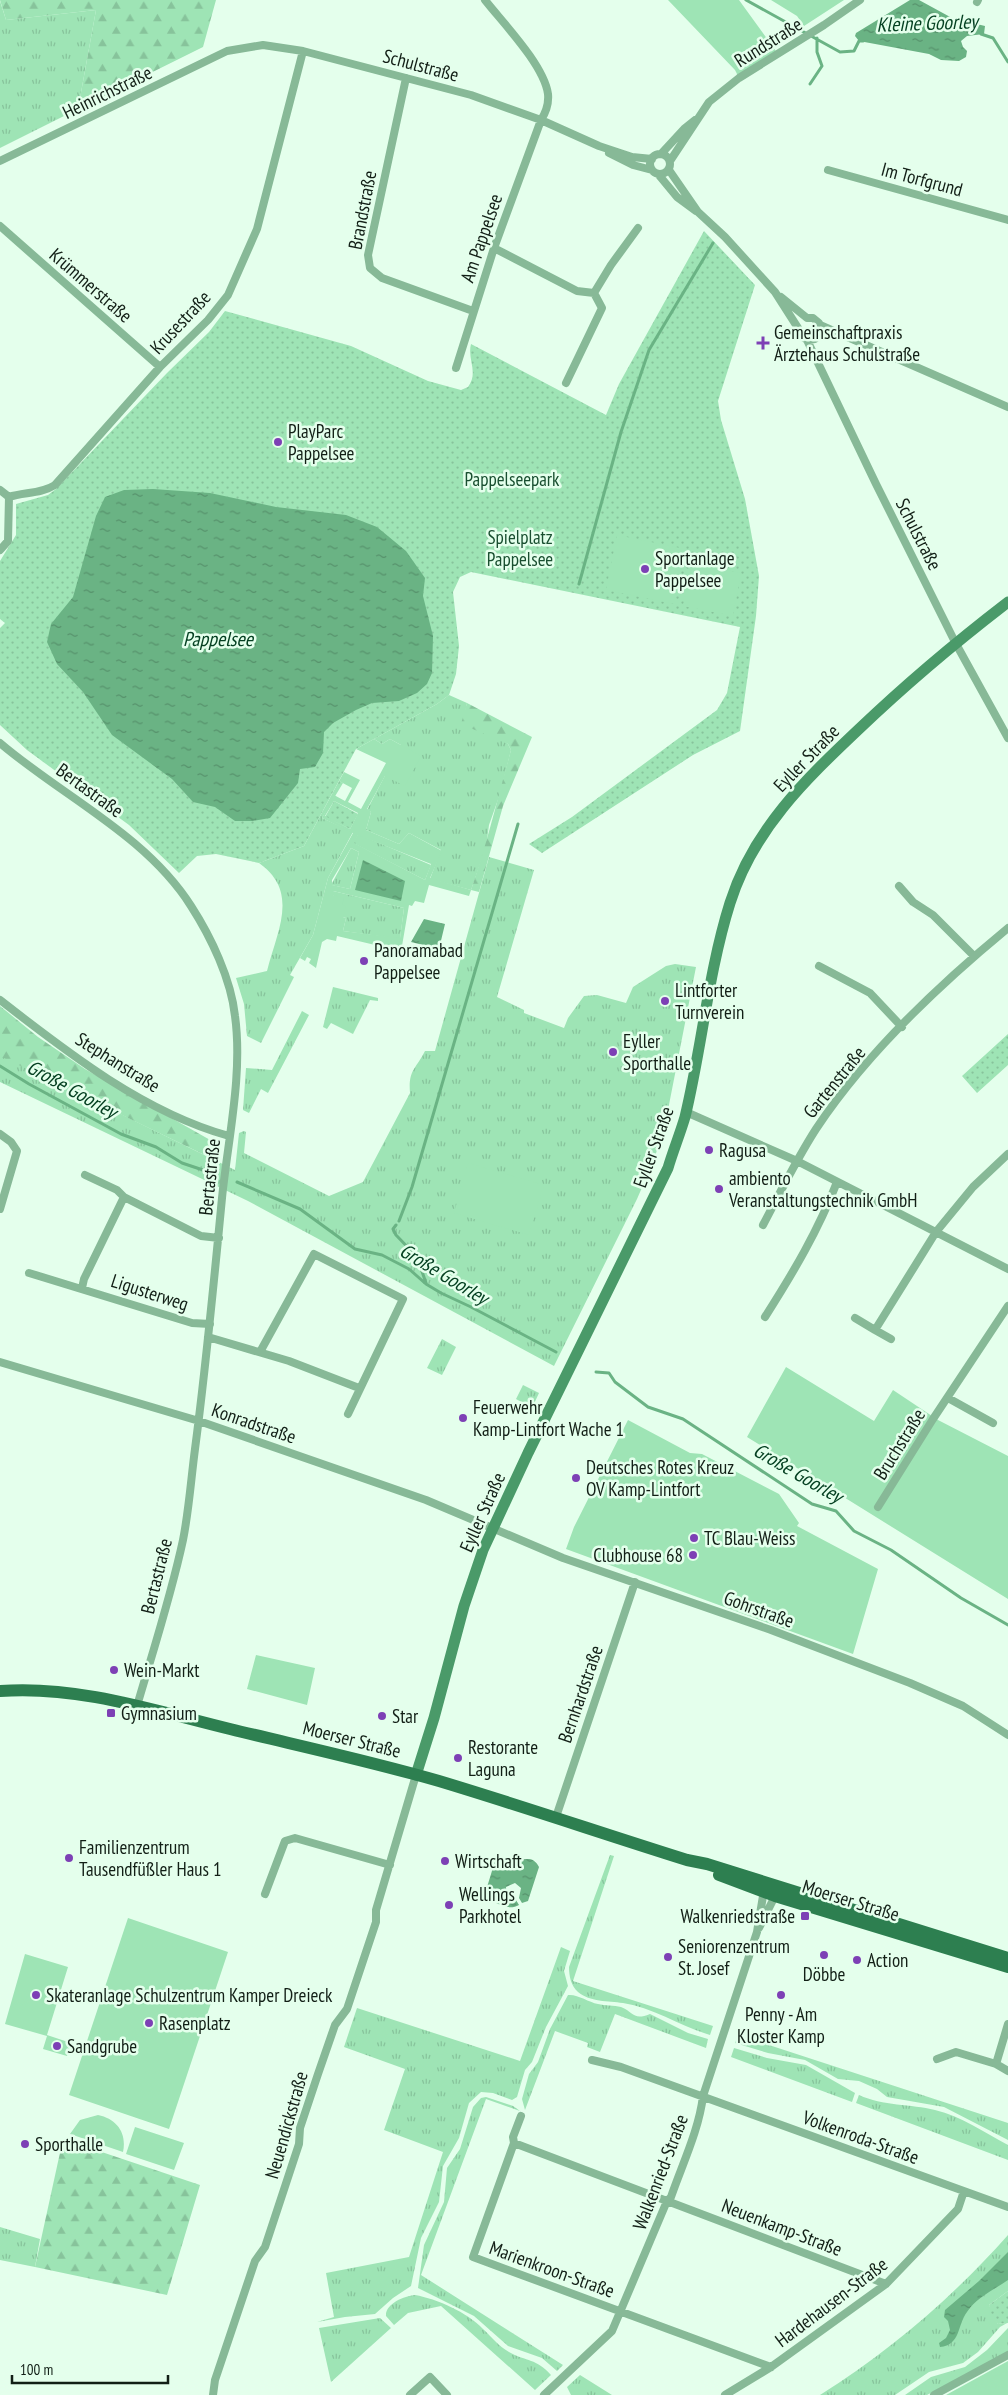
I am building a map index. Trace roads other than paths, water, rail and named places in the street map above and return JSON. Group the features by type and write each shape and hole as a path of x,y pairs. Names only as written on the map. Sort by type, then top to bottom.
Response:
{"main road":[{"name":"Eyller Straße","path":"416,1774 426,1750 470,1584 493,1527 668,1168 686,1112 720,940 739,876 764,831 796,790 890,699 955,642 1008,602"},
{"name":"Moerser Straße","path":"0,1691 22,1690 73,1694 137,1706 416,1774 556,1817 771,1890 1008,1966"},
{"name":"Moerser Straße","path":"771,1890 1008,1958"}],"street":[{"name":"Am Pappelsee","path":"456,368 494,248 541,120 547,110 548,96 539,68 485,0"},
{"name":"Rundstraße","path":"670,166 710,102 739,78 824,25 860,0"},
{"name":"Schulstraße","path":"227,51 263,45 303,51 471,95 541,120 599,146 633,165 655,172 677,197 698,212 725,237 775,292 807,318 817,320 820,325 1008,407"},
{"name":"Heinrichstraße","path":"0,161 227,51"},
{"name":"Krusestraße","path":"9,498 20,493 46,491 55,485 160,367 208,320 228,295 257,229 303,51"},
{"name":"Brandstraße","path":"406,78 368,255 370,268 382,278 473,311"},
{"name":"Rundstraße","path":"661,154 685,128 699,118"},
{"name":"Schulstraße","path":"599,146 632,157 652,159"},
{"path":"661,154 666,156 670,166 666,173 655,172 650,166 652,159 656,155 661,154"},
{"name":"Schulstraße","path":"670,166 698,212"},
{"name":"Im Torfgrund","path":"828,170 1008,220"},
{"name":"Krümmerstraße","path":"0,226 160,367"},
{"path":"594,292 638,228"},
{"path":"494,248 577,290 594,292"},
{"path":"566,383 602,308 594,292"},
{"name":"Schulstraße","path":"775,292 801,336 807,340 955,642 1008,738"},
{"path":"798,328 802,320 807,318"},
{"path":"807,340 818,336 821,330 820,325"},
{"path":"0,490 9,498 8,541 0,550"},
{"name":"Bertastraße","path":"0,743 134,844 170,878 192,907 210,943 225,978 235,1013 237,1054 219,1238 199,1421 183,1539 137,1706"},
{"path":"899,886 912,902 933,915 974,956"},
{"name":"Gartenstraße","path":"797,1161 847,1087 902,1026 974,956 1008,928"},
{"path":"819,966 870,993 902,1026"},
{"name":"Stephanstraße","path":"0,1000 40,1031 112,1081 199,1128 229,1136"},
{"path":"686,1112 797,1161 1008,1269"},
{"path":"0,1134 11,1142 17,1151 0,1209"},
{"path":"875,1330 936,1232 973,1187 1008,1154"},
{"path":"762,1226 797,1161"},
{"path":"86,1175 117,1190 124,1197 201,1236 219,1238"},
{"path":"765,1317 802,1260 827,1207 836,1182"},
{"name":"Ligusterweg","path":"82,1288 84,1279 124,1197"},
{"path":"260,1352 314,1254 403,1299 348,1414"},
{"name":"Ligusterweg","path":"29,1273 192,1323 210,1324"},
{"name":"Bruchstraße","path":"878,1507 1008,1306"},
{"path":"855,1318 891,1339"},
{"path":"208,1337 260,1352 359,1388"},
{"name":"Konradstraße","path":"0,1362 199,1421 426,1500 493,1527"},
{"name":"Bruchstraße","path":"948,1398 993,1423"},
{"name":"Gohrstraße","path":"493,1527 563,1558 635,1582 910,1683 963,1706 1008,1735"},
{"name":"Bernhardstraße","path":"556,1817 635,1582"},
{"name":"Neuendickstraße","path":"213,2395 220,2363 256,2261 265,2247 299,2144 300,2128 318,2074 335,2025 347,2010 361,1968 376,1922 376,1910 416,1774"},
{"path":"265,1894 285,1841 295,1838 390,1865"},
{"name":"Walkenried-Straße","path":"544,2395 612,2331 621,2312 666,2201 671,2197 692,2138 702,2109 703,2096 771,1890"},
{"name":"Walkenried-Straße","path":"757,1932 771,1890"},
{"path":"996,2064 1008,2024"},
{"path":"937,2059 956,2052 996,2064 1008,2071"},
{"name":"Volkenroda-Straße","path":"592,2060 622,2067 1008,2207"},
{"name":"Marienkroon-Straße","path":"521,2116 513,2137 514,2143 473,2257 621,2312"},
{"path":"514,2143 666,2201"},
{"name":"Hardehausen-Straße","path":"726,2395 771,2367 886,2284 958,2209 964,2192"},
{"name":"Neuenkamp-Straße","path":"666,2201 886,2284"},
{"name":"Hardehausen-Straße","path":"621,2312 771,2367"},
{"path":"934,2395 1008,2355"},
{"path":"410,2395 430,2377 447,2395"}],"water":[{"path":"910,0 919,0 952,18 985,26 984,34 967,36 961,41 967,51 966,57 959,61 941,60 929,54 859,41 855,36 856,33"},
{"name":"Pappelsee","path":"153,489 210,493 276,507 346,515 377,527 406,551 425,578 423,596 433,636 432,673 427,684 417,693 399,701 372,703 333,723 324,732 323,753 315,767 300,769 298,783 270,818 235,821 215,807 193,802 172,779 112,735 83,692 57,664 47,642 51,624 73,597 96,516 105,497 124,490"},
{"path":"363,860 405,881 401,901 355,890"},
{"path":"424,919 445,924 439,949 411,942"},
{"path":"500,1858 513,1861 530,1859 539,1867 528,1901 522,1903 519,1898 521,1888 515,1883 506,1887 507,1901 510,1903 516,1900 519,1905 515,1907 506,1907 484,1897 495,1861"},
{"path":"1008,2252 1008,2280 975,2302 964,2317 958,2334 952,2343 940,2347 939,2343 946,2338 950,2330 948,2321 944,2317 945,2310 979,2281"}],"waterway":[{"path":"746,0 840,52 854,51 859,41 863,41"},
{"name":"Kleine Goorley","path":"981,34 993,38 1008,62"},
{"path":"810,84 822,66 817,52 817,38"},
{"path":"579,584 621,432 649,350 713,243"},
{"path":"399,1221 412,1187 518,824"},
{"name":"Große Goorley","path":"0,1066 121,1134 156,1147 182,1163 212,1173"},
{"name":"Große Goorley","path":"237,1182 300,1209 355,1249 382,1255 409,1269 426,1284 441,1293 556,1352"},
{"path":"396,1225 393,1229 396,1235 417,1257 426,1283"},
{"name":"Große Goorley","path":"596,1372 609,1373 615,1382 648,1407 683,1419 812,1504 836,1511 854,1531 891,1550 961,1598 1008,1625"}],"place":[{"name":"Gemeinschaftpraxis Ärztehaus Schulstraße","path":"763,343"},
{"name":"PlayParc Pappelsee","path":"278,442"},
{"name":"Sportanlage Pappelsee","path":"645,569"},
{"name":"Panoramabad Pappelsee","path":"364,961"},
{"name":"Lintforter Turnverein","path":"665,1001"},
{"name":"Eyller Sporthalle","path":"613,1052"},
{"name":"Ragusa","path":"709,1150"},
{"name":"ambiento Veranstaltungstechnik GmbH","path":"719,1189"},
{"name":"Feuerwehr Kamp-Lintfort Wache 1","path":"463,1418"},
{"name":"Deutsches Rotes Kreuz OV Kamp-Lintfort","path":"576,1478"},
{"name":"TC Blau-Weiss","path":"694,1538"},
{"name":"Clubhouse 68","path":"693,1555"},
{"name":"Wein-Markt","path":"114,1670"},
{"name":"Gymnasium","path":"111,1713"},
{"name":"Star","path":"382,1716"},
{"name":"Restorante Laguna","path":"458,1758"},
{"name":"Familienzentrum Tausendfüßler Haus 1","path":"69,1858"},
{"name":"Wirtschaft","path":"445,1861"},
{"name":"Wellings Parkhotel","path":"449,1905"},
{"name":"Walkenriedstraße","path":"805,1916"},
{"name":"Döbbe","path":"824,1955"},
{"name":"Seniorenzentrum St. Josef","path":"668,1957"},
{"name":"Action","path":"857,1960"},
{"name":"Skateranlage Schulzentrum Kamper Dreieck","path":"36,1995"},
{"name":"Penny - Am Kloster Kamp","path":"781,1995"},
{"name":"Rasenplatz","path":"149,2023"},
{"name":"Sandgrube","path":"57,2046"},
{"name":"Sporthalle","path":"25,2144"}],"park label":[{"name":"Pappelseepark","path":"512,479"},
{"name":"Spielplatz Pappelsee","path":"520,548"}]}
